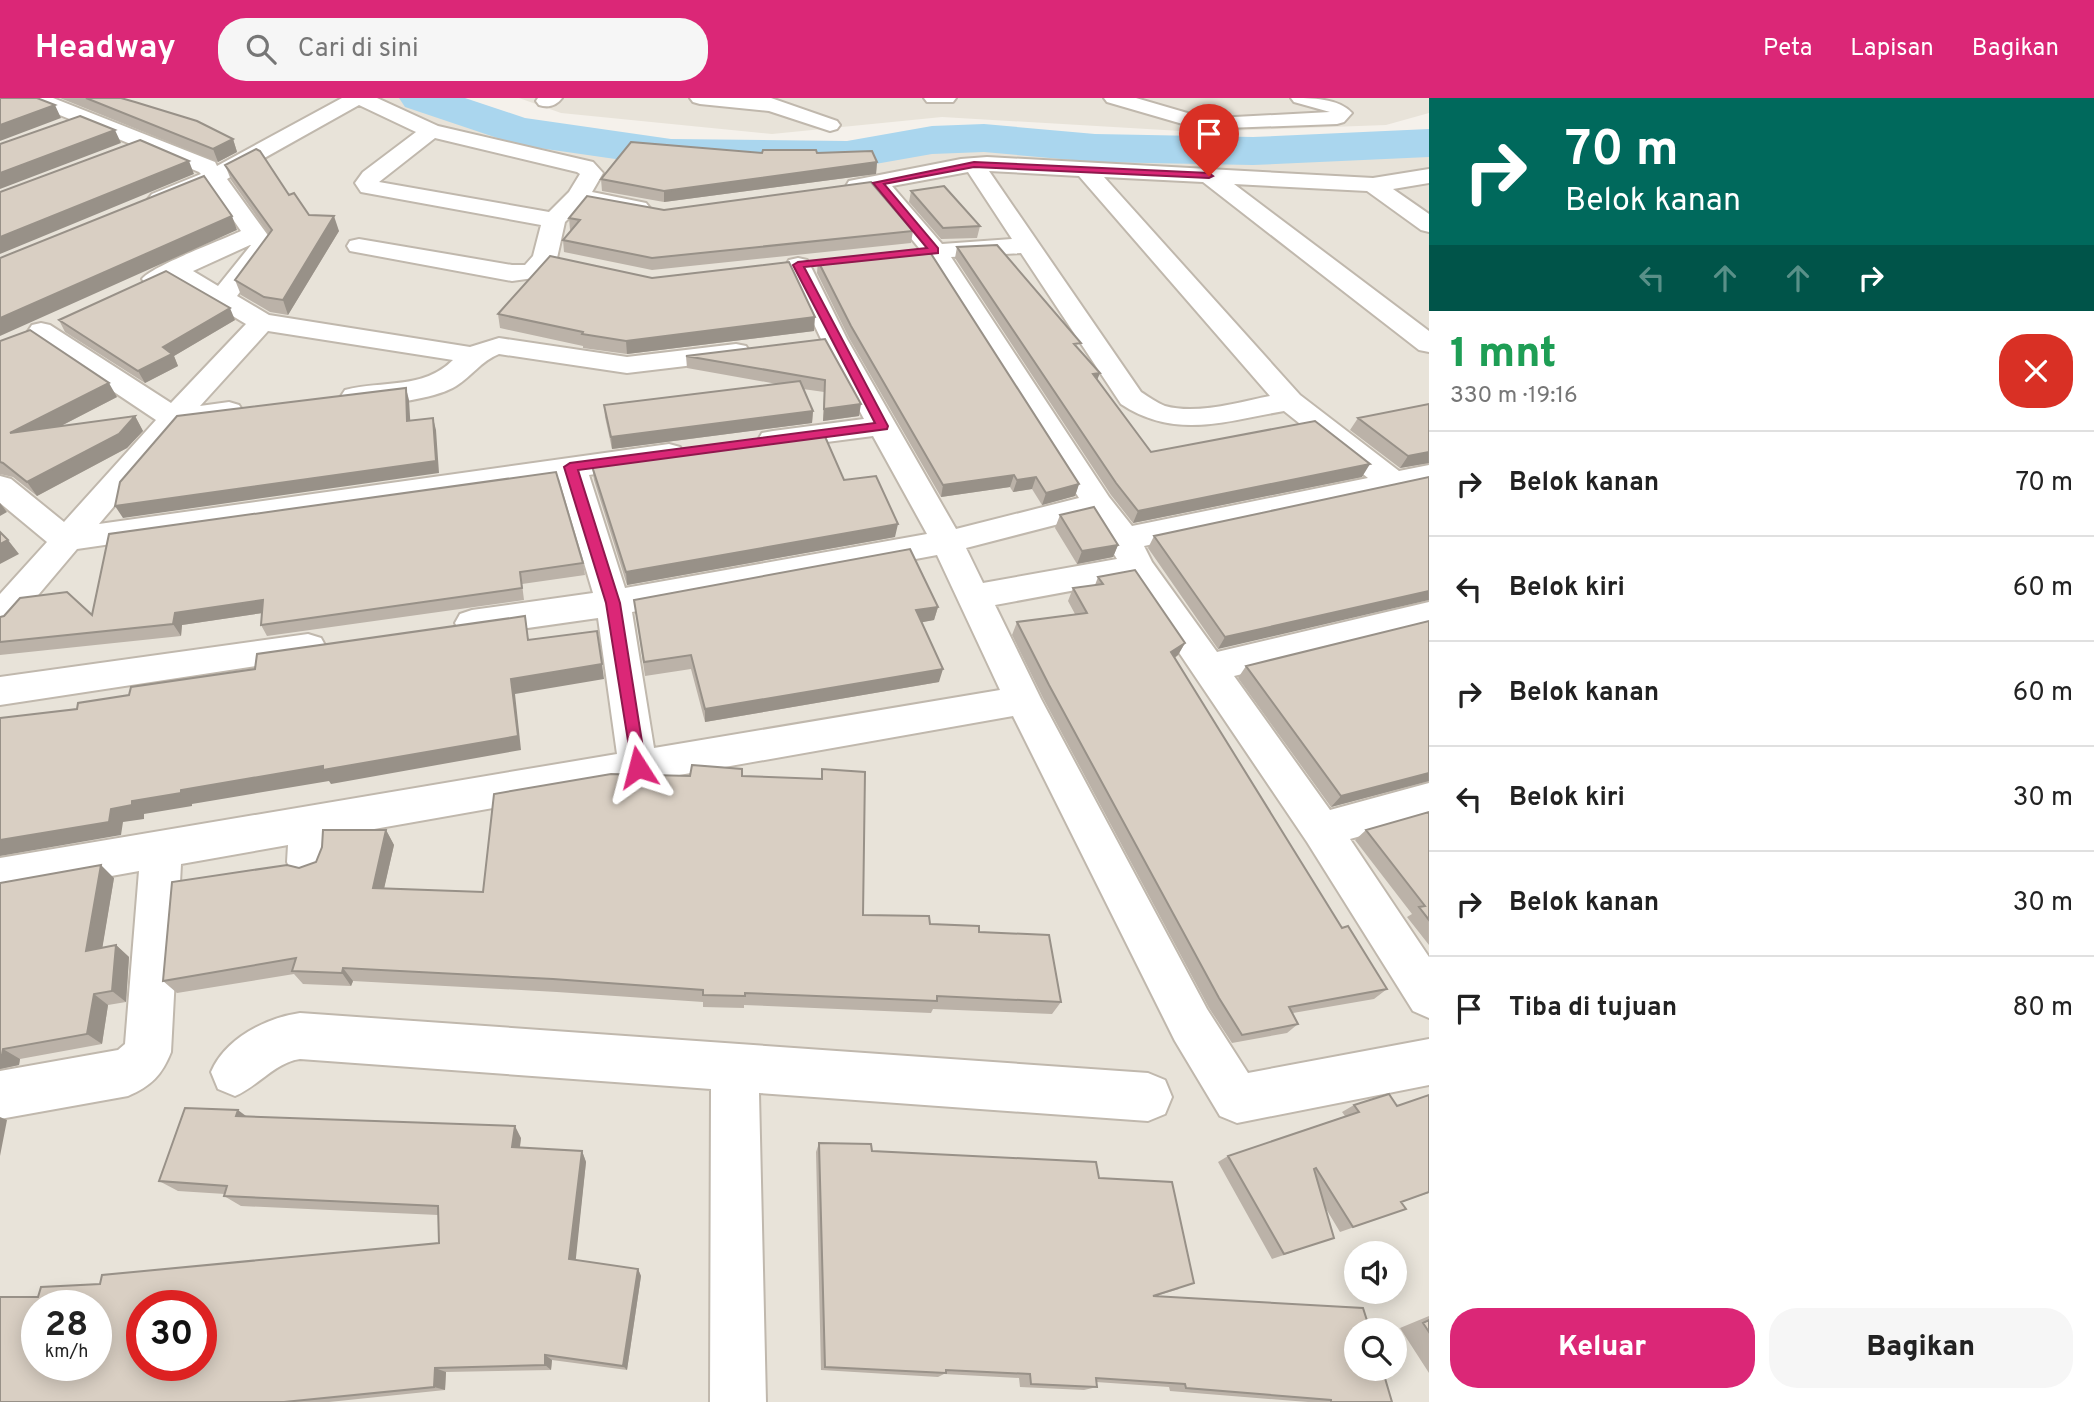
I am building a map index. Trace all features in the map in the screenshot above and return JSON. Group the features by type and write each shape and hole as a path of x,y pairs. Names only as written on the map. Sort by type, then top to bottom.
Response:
{"street":[{"path":"35,98 206,167 215,176 263,245 223,298"},
{"path":"139,208 215,176 359,98 431,131 585,167 592,173 578,196 554,220 556,261 526,274 359,246"},
{"path":"700,98 761,101 831,125"},
{"path":"934,98 946,98"},
{"path":"1114,98 1200,123 1337,118 1342,113 1336,107 1301,98"},
{"path":"61,128 85,119"},
{"path":"431,131 371,177 366,183 369,187 554,220"},
{"path":"122,152 146,143"},
{"path":"974,164 1131,398 1148,410 1165,415 1192,416 1290,401"},
{"path":"838,188 974,164 1373,185 1429,176"},
{"path":"1085,169 1290,401 1394,482"},
{"path":"1209,176 1429,344"},
{"path":"877,183 920,252 1098,504 1321,830 1429,996"},
{"path":"1373,185 1429,225"},
{"path":"578,196 664,212"},
{"path":"137,287 256,233"},
{"path":"920,252 1027,245"},
{"path":"798,265 821,340 882,426 947,542 1023,701 1191,1025 1237,1099 1429,1062"},
{"path":"173,270 262,322 471,355"},
{"path":"0,617 173,418 262,322"},
{"path":"42,330 173,418 254,408"},
{"path":"335,398 430,387 450,377 471,355 483,348 499,346 627,365 768,348"},
{"path":"747,444 882,426"},
{"path":"0,486 65,540 692,451"},
{"path":"570,467 613,603 638,767"},
{"path":"972,597 1394,482 1429,475"},
{"path":"436,629 613,603 947,542 1098,504"},
{"path":"1209,668 1429,615"},
{"path":"0,691 341,642"},
{"path":"0,877 161,851 308,844 638,767 1023,701"},
{"path":"1321,830 1429,800"},
{"path":"0,1096 128,1072 141,1062 148,1052 161,851"},
{"path":"235,1072 279,1039 300,1036 1148,1097"},
{"path":"734,1066 738,1402"}],"shaded area":[{"path":"0,98 459,98 521,119 675,147 843,149 961,125 1161,145 1401,141 1429,132 1429,1402 0,1402"},
{"path":"519,98 1429,98 1429,113 1386,125 1198,132 942,117 772,134 561,113"}],"building":[{"path":"0,98 37,98 55,105 0,125"},
{"path":"86,98 121,98 197,121 233,139 213,149"},
{"path":"80,116 115,130 0,173 0,144"},
{"path":"140,140 189,161 0,237 0,192"},
{"path":"631,142 762,153 763,150 816,150 817,153 872,151 877,162 664,191 601,179"},
{"path":"256,149 289,195 294,193 309,215 334,216 283,300 264,297 235,280 272,230 225,165"},
{"path":"204,176 232,216 0,318 0,258"},
{"path":"871,182 913,231 652,258 563,240 580,220 569,218 587,196 664,210"},
{"path":"944,186 980,226 943,228 911,191"},
{"path":"997,245 1081,343 1074,344 1100,373 1093,374 1151,452 1315,421 1370,464 1138,511 1116,483 957,247"},
{"path":"928,249 1079,484 1046,493 1036,477 1017,480 1014,475 943,485 851,326 818,261"},
{"path":"550,256 652,278 789,262 815,317 626,341 582,334 583,332 498,314"},
{"path":"166,271 230,308 163,347 172,354 138,371 59,320"},
{"path":"30,330 109,383 10,433 135,416 119,434 27,482 0,462 0,341"},
{"path":"825,339 861,404 824,409 825,380 686,356"},
{"path":"800,381 813,411 611,437 604,405"},
{"path":"406,388 407,421 433,418 436,461 115,506 120,482 177,416"},
{"path":"1429,404 1429,452 1408,456 1358,418"},
{"path":"823,432 844,480 876,476 898,524 626,572 592,466 616,463 617,459"},
{"path":"556,472 583,563 520,572 522,588 261,625 263,600 175,613 173,624 0,642 0,617 20,598 67,592 92,615 109,534"},
{"path":"1429,477 1429,591 1225,637 1154,536"},
{"path":"1094,507 1118,545 1082,551 1060,515"},
{"path":"0,532 8,540 0,544"},
{"path":"910,549 938,607 916,610 943,669 705,709 691,655 644,662 634,600"},
{"path":"1135,570 1185,643 1171,652 1342,928 1348,926 1387,989 1289,1007 1298,1024 1242,1035 1219,998 1017,622 1087,613 1073,588 1103,584 1098,577"},
{"path":"525,616 528,640 597,631 602,664 511,679 518,736 323,770 323,766 181,790 181,793 132,801 132,805 111,809 109,822 0,840 0,718 77,709 78,703 129,695 131,687 255,669 257,654"},
{"path":"1429,621 1429,773 1341,796 1246,666"},
{"path":"692,765 742,769 742,776 822,779 822,769 865,772 863,915 929,916 930,924 979,926 979,932 1049,935 1061,1002 937,996 937,1001 745,993 745,996 703,995 703,990 553,979 343,968 342,973 292,971 296,958 163,981 172,882 287,865 299,868 316,862 322,847 323,830 386,830 373,888 483,892 494,794 611,774 690,776"},
{"path":"1429,812 1429,920 1419,907 1425,906 1366,830"},
{"path":"101,865 86,951 116,945 112,991 94,994 87,1034 3,1049 0,1055 0,883"},
{"path":"1389,1094 1397,1106 1429,1095 1429,1192 1401,1202 1406,1209 1353,1227 1316,1168 1314,1169 1334,1238 1284,1254 1228,1156 1359,1112 1354,1105"},
{"path":"185,1108 238,1110 236,1116 515,1126 512,1147 582,1151 569,1259 638,1269 623,1366 545,1355 545,1365 435,1368 434,1387 284,1402 0,1402 0,1297 21,1297 21,1381 112,1381 112,1290 40,1290 41,1287 100,1284 102,1275 439,1243 438,1206 224,1196 227,1186 159,1181"},
{"path":"819,1143 871,1144 872,1151 1096,1162 1099,1178 1172,1182 1194,1283 1153,1296 1363,1308 1366,1318 1344,1318 1344,1381 1386,1381 1392,1402 1331,1402 1186,1388 1185,1384 1096,1378 1097,1387 1031,1384 1030,1374 825,1367"},
{"path":"1429,1320 1429,1332 1423,1323"}],"waterway":[{"path":"421,98 518,131 671,153 847,155 932,140 984,138 1095,148 1253,151 1429,143"}],"route":[{"path":"638,767 613,603 570,467 882,426 798,265 934,250 877,183 974,164 1209,176"}]}
